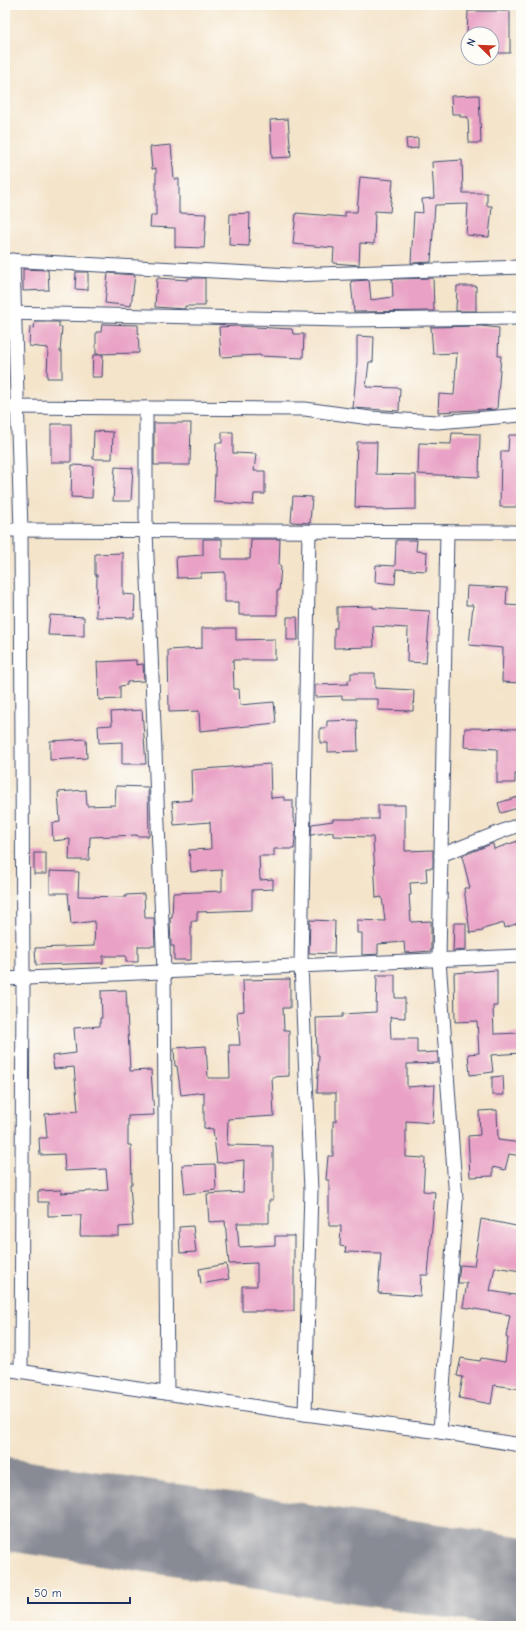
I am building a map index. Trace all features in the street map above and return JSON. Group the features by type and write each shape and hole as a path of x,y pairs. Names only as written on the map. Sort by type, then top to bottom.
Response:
{"street":[{"path":"21,1371 23,978 21,531 19,407 11,313 9,260 291,275 521,267"},
{"path":"11,313 345,320 521,318"},
{"path":"5,407 305,409 370,418 438,422 521,416"},
{"path":"146,408 146,531 164,971 167,1393"},
{"path":"5,530 521,532"},
{"path":"305,1414 311,1190 301,965 309,532"},
{"path":"440,1432 456,1200 439,960 447,532"},
{"path":"441,855 521,824"},
{"path":"5,978 521,956"},
{"path":"5,1369 305,1414 440,1432 521,1446"}],"building":[{"path":"468,11 510,11 510,53 500,53 500,26 467,26"},
{"path":"479,95 481,143 469,143 468,117 460,117 460,114 452,114 451,96"},
{"path":"288,119 291,157 272,158 270,120"},
{"path":"418,138 418,148 407,149 406,139"},
{"path":"171,145 174,179 179,179 179,213 206,214 204,248 175,247 175,228 150,227 151,215 156,215 156,168 152,169 150,147"},
{"path":"462,160 463,193 487,193 487,206 492,206 489,237 466,235 468,204 435,205 431,262 411,263 414,212 423,213 422,199 434,198 432,162"},
{"path":"360,177 393,180 390,212 375,211 374,244 360,243 359,265 333,263 334,248 293,244 296,213 345,217 345,212 357,212"},
{"path":"250,213 249,246 229,245 230,214"},
{"path":"23,269 48,270 49,290 23,291"},
{"path":"76,272 88,272 88,290 75,289"},
{"path":"108,273 135,275 131,306 105,303"},
{"path":"157,278 188,280 188,278 205,278 205,306 185,306 185,309 155,307"},
{"path":"433,278 434,311 354,312 351,281 369,280 371,300 393,297 392,279"},
{"path":"457,286 476,286 476,311 456,311"},
{"path":"35,322 59,322 59,327 62,327 60,352 62,352 62,378 47,378 48,348 29,346 30,327 34,328"},
{"path":"102,324 138,325 139,353 96,354 96,332 101,332"},
{"path":"236,326 292,329 293,334 304,334 303,358 260,355 221,357 219,327"},
{"path":"481,326 499,328 498,356 501,356 497,409 438,412 439,394 454,395 457,353 433,354 431,327"},
{"path":"357,336 374,337 373,362 369,362 366,387 400,388 399,411 353,408 357,362"},
{"path":"93,355 103,355 102,377 92,377"},
{"path":"154,423 191,423 190,465 154,465"},
{"path":"51,424 71,424 71,462 51,462"},
{"path":"94,431 113,432 112,459 93,459"},
{"path":"222,432 233,432 233,453 256,454 254,471 265,471 265,494 254,494 253,505 214,502 216,443 222,443"},
{"path":"452,433 480,434 479,477 418,474 419,443 451,444"},
{"path":"509,435 521,435 519,507 500,507 501,451 508,451"},
{"path":"357,442 377,442 376,474 416,475 416,509 376,510 376,508 355,507"},
{"path":"72,465 93,466 92,498 71,497"},
{"path":"115,467 133,468 131,501 113,501"},
{"path":"293,496 312,497 310,523 291,522"},
{"path":"203,539 222,539 222,559 250,559 251,539 280,539 279,566 281,566 279,591 277,591 277,615 239,615 239,602 225,602 225,572 201,573 201,577 177,578 176,557 203,555"},
{"path":"396,540 417,540 416,551 427,552 426,571 396,569 395,584 375,582 376,565 395,566"},
{"path":"123,553 123,594 135,595 134,618 96,617 97,575 95,575 95,554"},
{"path":"467,586 507,588 506,605 521,606 521,683 502,682 503,648 469,645 473,605 466,605"},
{"path":"373,606 373,608 430,611 426,663 407,662 408,628 373,626 374,647 334,648 334,628 337,628 337,607"},
{"path":"50,615 84,617 84,636 48,635"},
{"path":"287,617 297,617 298,640 287,640"},
{"path":"202,628 236,628 236,640 275,639 275,660 233,660 234,689 239,689 240,705 274,702 276,723 200,731 199,711 169,712 168,650 202,648"},
{"path":"136,660 136,665 143,664 144,681 127,682 127,685 120,686 120,699 99,700 97,662"},
{"path":"351,673 375,673 375,688 414,690 413,711 378,710 378,699 342,699 342,696 315,697 315,685 348,684 348,680 351,680"},
{"path":"142,710 146,764 122,764 122,742 99,743 98,726 112,725 111,712"},
{"path":"357,720 358,751 328,752 328,743 320,743 320,728 327,728 327,721"},
{"path":"465,728 521,729 521,774 515,774 515,783 497,783 497,749 464,747"},
{"path":"86,739 87,758 50,760 50,741"},
{"path":"270,764 271,798 284,797 284,800 293,800 293,818 296,826 294,849 274,849 274,856 259,856 260,880 273,879 273,889 252,890 252,910 197,912 197,921 191,921 191,960 174,960 174,946 171,946 170,918 172,918 173,893 222,891 222,870 191,872 189,850 211,849 210,822 174,825 172,802 192,800 191,770"},
{"path":"116,786 148,787 149,836 137,835 90,837 89,860 69,860 70,839 53,841 52,823 60,822 58,792 86,790 87,806 115,805"},
{"path":"518,797 521,807 501,813 498,803"},
{"path":"378,805 405,805 405,851 433,850 433,868 426,868 427,882 410,883 411,895 409,895 411,922 431,921 431,951 405,953 404,942 378,944 378,954 362,955 362,933 357,933 357,920 385,921 382,897 376,898 373,837 333,836 333,832 311,835 312,824 333,821 333,819 378,819"},
{"path":"521,840 521,922 505,928 504,923 483,929 483,931 470,933 464,888 470,888 462,856 491,844 493,844 494,849"},
{"path":"34,853 46,853 46,874 34,874"},
{"path":"50,871 79,872 78,896 126,897 126,895 144,894 145,918 154,918 155,946 138,946 138,962 126,962 126,956 103,956 103,963 36,965 35,948 94,946 95,921 71,924 68,893 50,893"},
{"path":"310,920 335,921 334,954 309,953"},
{"path":"454,923 466,923 466,950 453,951"},
{"path":"497,970 497,1006 493,1006 494,1034 520,1033 521,1053 491,1055 493,1072 470,1075 468,1054 479,1053 477,1021 455,1022 454,973"},
{"path":"377,975 395,975 395,998 405,998 405,1018 390,1017 391,1039 417,1039 417,1053 438,1052 438,1063 407,1064 407,1087 435,1085 433,1123 406,1121 406,1157 425,1158 423,1191 435,1192 428,1275 421,1275 420,1296 378,1293 381,1253 345,1252 346,1247 340,1246 341,1226 329,1226 329,1180 326,1180 328,1156 333,1156 333,1121 336,1121 336,1093 317,1093 319,1055 317,1055 316,1018 343,1017 343,1014 376,1012"},
{"path":"290,979 290,1008 283,1008 284,1030 289,1030 289,1076 272,1077 274,1116 228,1119 227,1145 273,1146 273,1200 269,1200 269,1223 237,1223 239,1247 275,1245 275,1236 294,1236 294,1311 242,1311 242,1286 257,1286 257,1263 229,1264 225,1221 209,1222 207,1194 243,1192 244,1160 217,1163 213,1129 204,1128 204,1092 181,1095 177,1066 175,1066 174,1048 206,1046 208,1078 230,1078 229,1045 240,1045 237,1012 244,1011 243,980"},
{"path":"126,990 130,1071 151,1070 154,1115 128,1116 128,1145 131,1145 132,1184 130,1184 133,1226 119,1227 119,1236 80,1236 81,1215 48,1216 48,1202 38,1202 38,1191 61,1190 61,1193 108,1190 106,1169 65,1171 64,1154 40,1155 39,1138 47,1138 45,1114 78,1111 74,1067 54,1069 52,1056 76,1053 74,1028 100,1026 100,1018 102,1018 101,991"},
{"path":"503,1076 504,1095 492,1095 492,1077"},
{"path":"497,1110 498,1140 521,1143 521,1156 509,1154 505,1170 493,1167 493,1176 470,1177 468,1136 480,1135 479,1111"},
{"path":"215,1164 216,1190 185,1194 182,1165"},
{"path":"481,1219 521,1227 521,1271 495,1267 490,1291 521,1296 521,1389 494,1385 491,1404 459,1398 463,1377 457,1376 461,1358 480,1361 481,1358 505,1362 508,1338 506,1337 510,1315 463,1307 467,1283 458,1283 460,1265 474,1266"},
{"path":"193,1226 196,1252 180,1253 179,1227"},
{"path":"226,1264 229,1279 201,1284 199,1269"}],"runway":[{"path":"5,1504 521,1583"}]}
